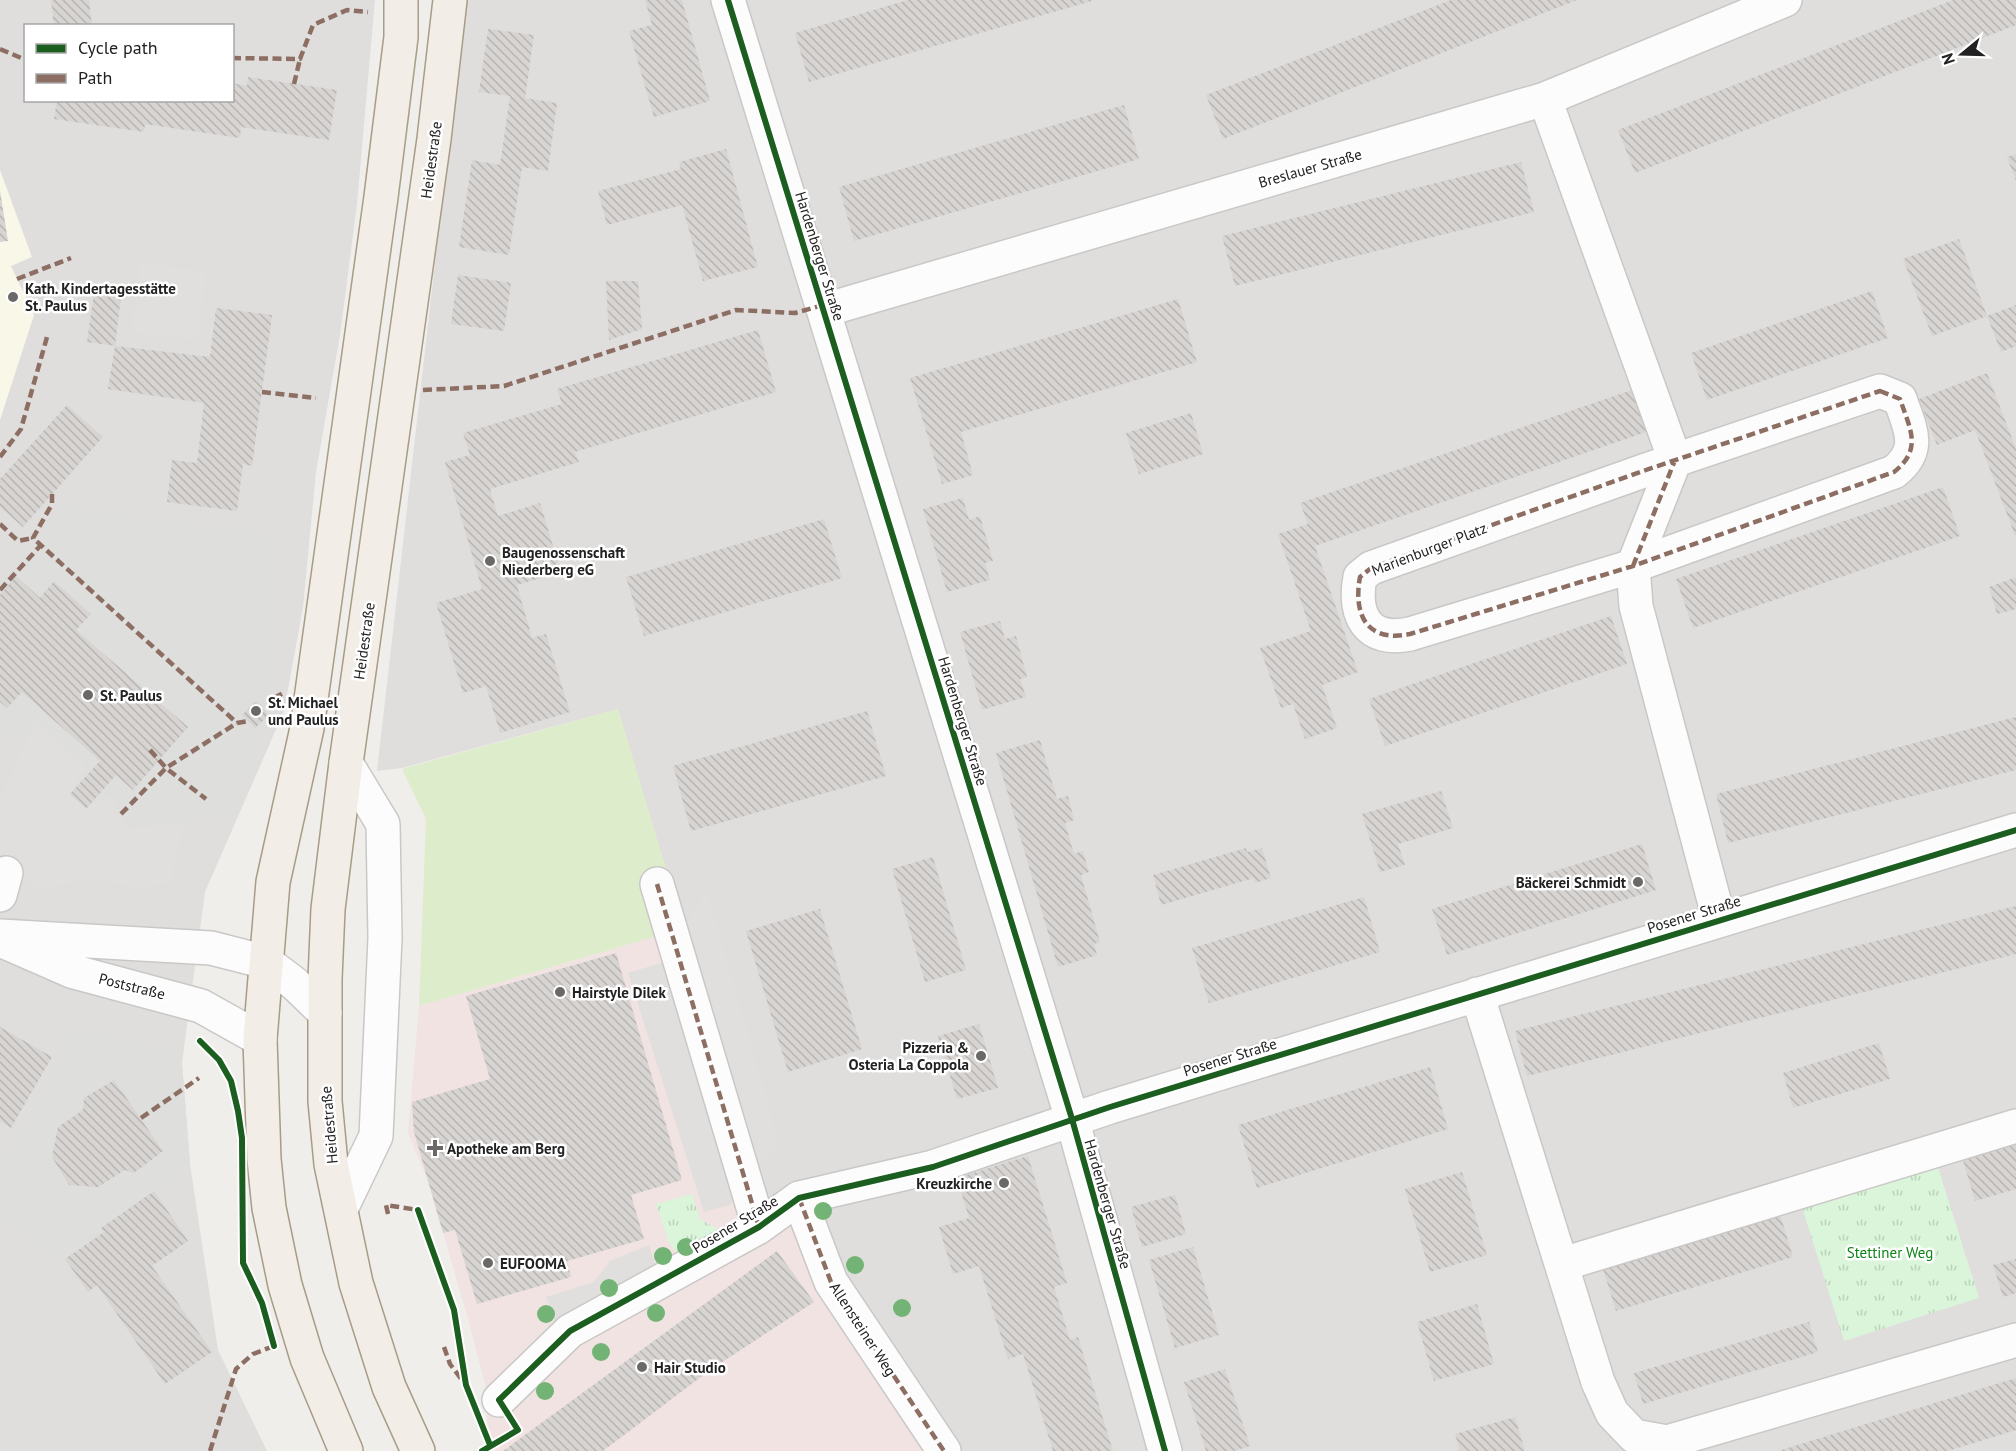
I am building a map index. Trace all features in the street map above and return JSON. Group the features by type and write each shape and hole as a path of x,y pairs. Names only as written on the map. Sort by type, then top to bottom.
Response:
{"main road":[{"path":"346,1451 307,1358 285,1285 269,1208 264,1159 260,1039 273,882 308,728 397,71 401,0"},
{"name":"Heidestraße","path":"418,1451 389,1386 356,1283 331,1164 325,1101 325,1013 328,909 346,763 435,128 450,0"}],"street":[{"name":"Hardenberger Straße","path":"728,0 1072,1119 1166,1451"},
{"name":"Breslauer Straße","path":"825,310 1545,99 1785,0"},
{"path":"1545,99 1675,460 1633,566 1636,606 1719,919"},
{"name":"Marienburger Platz","path":"1880,391 1900,399 1913,444 1904,464 1894,472 1633,566 1395,637 1379,634 1367,624 1358,610 1357,594 1360,577 1371,568 1675,460 1880,391"},
{"path":"341,1209 376,1136 385,938 383,824 346,763"},
{"name":"Posener Straße","path":"499,1400 570,1331 759,1227 798,1198 933,1167 1072,1119 1719,919 2016,830"},
{"name":"Posener Straße","path":"657,884 759,1227"},
{"name":"Poststraße","path":"0,938 211,948 266,962"},
{"name":"Poststraße","path":"0,938 71,971 201,1006 260,1039"},
{"path":"266,962 295,984 325,1013"},
{"path":"1477,994 1598,1382 1612,1413 1634,1436 1667,1442 2016,1340"},
{"path":"1563,1264 2016,1126"},
{"name":"Allensteiner Weg","path":"798,1198 831,1282 944,1451"}],"shaded area":[{"path":"0,0 375,0 357,204 340,335 316,472 303,607 284,711 205,892 182,1063 190,1164 218,1350 267,1451 0,1451"},
{"path":"465,0 2016,0 2016,1451 931,1451 771,1235 618,709 402,768 377,771"},
{"name":"Kath. Kindertagesstätte St. Paulus","path":"0,170 32,257 11,266 34,315 0,420"},
{"path":"140,263 206,271 198,341 132,333"},
{"path":"62,506 280,536 269,715 234,813 184,822 171,881 142,889 95,879 41,888 0,798 26,742 0,728 0,585"},
{"path":"36,719 85,765 70,794 86,808 112,794 127,829 184,822 171,881 142,889 95,879 41,888 6,873 0,868 0,798"},
{"path":"707,890 779,1142 730,1205 704,1212 628,973 661,963"},
{"path":"684,928 771,1235 788,1223 931,1451 487,1451 487,1392 428,1181 408,1133 419,1006"},
{"path":"75,1026 173,1051 182,1063 190,1164 102,1228 104,1232 65,1259 0,1220 0,1171"},
{"path":"649,1245 657,1269 622,1282 601,1308 557,1328 546,1297 594,1282 610,1261"}],"green space":[{"path":"618,709 684,928 419,1006 426,819 402,769"},
{"name":"Stettiner Weg","path":"1937,1164 1979,1298 1844,1341 1802,1207"},
{"path":"692,1194 700,1219 717,1229 709,1245 679,1256 668,1241 656,1204"}],"building":[{"path":"51,0 89,0 92,24 54,24"},
{"path":"645,0 682,0 710,101 654,117 629,31 652,25"},
{"path":"908,0 1092,1 809,82 795,33"},
{"path":"1451,0 1577,0 1223,139 1206,95"},
{"path":"1953,0 2016,0 2016,25 1635,173 1618,130"},
{"path":"488,29 534,35 525,98 557,103 548,171 522,167 509,255 459,247 472,160 500,165 510,96 479,92"},
{"path":"248,77 337,90 329,140 241,127 240,138 145,124 144,132 54,119 57,102 234,102 234,83 247,86"},
{"path":"1124,105 1139,159 854,241 839,187"},
{"path":"726,149 758,267 703,281 682,205 607,225 598,191 681,169 679,162"},
{"path":"2016,154 2016,181 2007,157"},
{"path":"1521,162 1534,212 1235,286 1222,236"},
{"path":"0,191 8,241 0,242"},
{"path":"1959,239 1987,316 1932,336 1903,259"},
{"path":"458,275 511,283 504,331 451,324"},
{"path":"606,281 638,281 642,329 609,340"},
{"path":"1872,291 1888,338 1707,400 1691,353"},
{"path":"94,293 121,297 115,346 87,342"},
{"path":"1178,299 1197,362 961,432 973,475 942,484 910,378"},
{"path":"2016,305 2016,346 2001,352 1987,316"},
{"path":"216,308 272,315 252,466 243,464 237,511 167,502 172,460 197,463 204,403 108,389 115,346 210,357"},
{"path":"758,330 776,392 575,452 579,462 490,489 498,516 540,503 561,572 517,585 532,638 546,634 570,712 500,733 486,686 463,693 436,603 482,589 445,462 470,455 463,433 562,404 557,389"},
{"path":"1987,373 2016,449 2016,538 1975,430 1937,445 1919,399"},
{"path":"1632,390 1646,432 1315,546 1358,672 1322,685 1337,728 1305,739 1293,704 1281,708 1260,648 1311,631 1278,534 1308,524 1300,503"},
{"path":"67,405 103,437 23,527 0,507 0,479"},
{"path":"1191,413 1203,454 1139,474 1126,433"},
{"path":"1943,487 1960,536 1693,628 1676,579"},
{"path":"963,498 969,520 980,516 993,561 985,563 990,580 947,592 923,509"},
{"path":"824,519 842,578 644,636 626,577"},
{"name":"St. Paulus","path":"16,576 40,598 54,581 91,614 76,630 188,727 133,790 116,775 86,809 70,794 100,761 22,692 7,708 0,702 0,595"},
{"path":"2016,577 2016,609 1997,614 1989,587"},
{"path":"1611,616 1627,664 1385,746 1369,699"},
{"path":"1000,621 1005,639 1016,636 1027,677 1020,679 1026,697 982,710 960,632"},
{"name":"St. Michael und Paulus","path":"256,701 269,715 255,728 242,715"},
{"path":"867,711 886,776 691,831 673,766"},
{"path":"2016,717 2016,770 1728,843 1716,794"},
{"path":"1040,740 1057,799 1068,796 1074,820 1065,823 1074,854 1083,851 1089,872 1081,875 1100,942 1094,944 1097,955 1058,967 996,753"},
{"path":"1441,791 1453,828 1398,844 1405,865 1380,872 1362,814"},
{"path":"1642,844 1656,890 1447,955 1432,909"},
{"path":"1246,848 1247,852 1262,848 1271,878 1255,883 1254,878 1161,905 1153,875"},
{"path":"933,857 966,970 925,982 892,869"},
{"path":"1364,897 1380,952 1209,1003 1192,948"},
{"path":"2016,906 2016,954 1527,1076 1515,1031"},
{"path":"820,909 862,1049 788,1072 746,931"},
{"path":"616,953 682,1180 631,1195 644,1239 567,1261 571,1277 477,1304 455,1230 443,1233 414,1132 412,1102 490,1079 466,996"},
{"path":"979,1024 998,1088 957,1099 938,1036"},
{"path":"0,1027 52,1057 11,1128 0,1121"},
{"path":"1879,1043 1890,1079 1793,1108 1783,1073"},
{"path":"1430,1067 1448,1129 1257,1188 1238,1125"},
{"path":"114,1080 163,1151 134,1173 125,1170 98,1187 69,1185 52,1157 58,1127 83,1110 84,1098"},
{"path":"2016,1141 2016,1189 1975,1201 1962,1157"},
{"path":"1028,1156 1067,1283 1054,1287 1070,1340 1078,1337 1113,1451 1053,1451 1023,1354 1008,1359 979,1266 953,1274 939,1227 969,1218 957,1178"},
{"path":"1462,1172 1487,1255 1430,1272 1405,1189"},
{"path":"154,1191 188,1241 152,1266 212,1352 165,1384 97,1285 88,1292 65,1259 104,1232 101,1228"},
{"path":"1175,1195 1186,1234 1142,1247 1131,1207"},
{"path":"1779,1211 1793,1257 1616,1311 1602,1266"},
{"path":"1193,1247 1219,1335 1175,1348 1149,1260"},
{"path":"777,1251 814,1302 710,1370 603,1451 503,1451"},
{"path":"2016,1259 2016,1293 2003,1297 1993,1265"},
{"path":"1477,1304 1494,1364 1434,1381 1417,1322"},
{"path":"1809,1322 1818,1352 1643,1404 1634,1373"},
{"path":"1225,1369 1250,1446 1234,1451 1206,1451 1184,1382"},
{"path":"2016,1378 2016,1430 1948,1451 1778,1451"},
{"path":"1515,1417 1525,1451 1460,1451 1455,1434"}],"marked path":[{"path":"234,58 300,59 313,25 347,10 368,12"},
{"path":"0,49 24,59"},
{"path":"294,84 300,59"},
{"path":"17,279 71,258"},
{"path":"423,390 504,386 736,310 795,313 823,305"},
{"path":"0,457 21,429 47,337"},
{"path":"1880,391 1900,399 1912,438 1909,455 1894,472 1633,566 1410,634 1395,636 1373,630 1361,614 1358,591 1360,577 1371,568 1646,470 1880,391"},
{"path":"262,392 316,398"},
{"path":"1633,566 1675,460"},
{"path":"52,494 52,504 33,538 237,723"},
{"path":"0,524 18,541 33,538"},
{"path":"0,590 41,545"},
{"path":"274,698 285,692"},
{"path":"150,750 166,768 237,723 248,721"},
{"path":"121,814 166,768 206,799"},
{"path":"657,884 759,1227"},
{"path":"141,1118 199,1078"},
{"path":"799,1198 831,1282 944,1451"},
{"path":"388,1214 386,1205 418,1210 420,1213"},
{"path":"210,1451 236,1369 253,1354 274,1346 273,1341"},
{"path":"444,1347 450,1364 462,1380"}],"cycle path":[{"path":"728,0 1072,1119 1165,1451"},
{"path":"482,1451 518,1430 499,1400 570,1331 759,1227 799,1198 933,1167 1110,1107 2016,830"},
{"path":"200,1041 219,1060 231,1081 242,1138 243,1263 262,1303 274,1346"},
{"path":"418,1210 454,1310 466,1385 490,1445"}],"place":[{"name":"Kath. Kindertagesstätte St. Paulus","path":"13,297"},
{"name":"Baugenossenschaft Niederberg eG","path":"490,561"},
{"name":"St. Paulus","path":"88,695"},
{"name":"St. Michael und Paulus","path":"256,711"},
{"name":"Bäckerei Schmidt","path":"1638,882"},
{"name":"Hairstyle Dilek","path":"560,992"},
{"name":"Pizzeria & Osteria La Coppola","path":"981,1056"},
{"name":"Apotheke am Berg","path":"435,1148"},
{"name":"Kreuzkirche","path":"1004,1183"},
{"name":"EUFOOMA","path":"488,1263"},
{"name":"Hair Studio","path":"642,1367"}]}
